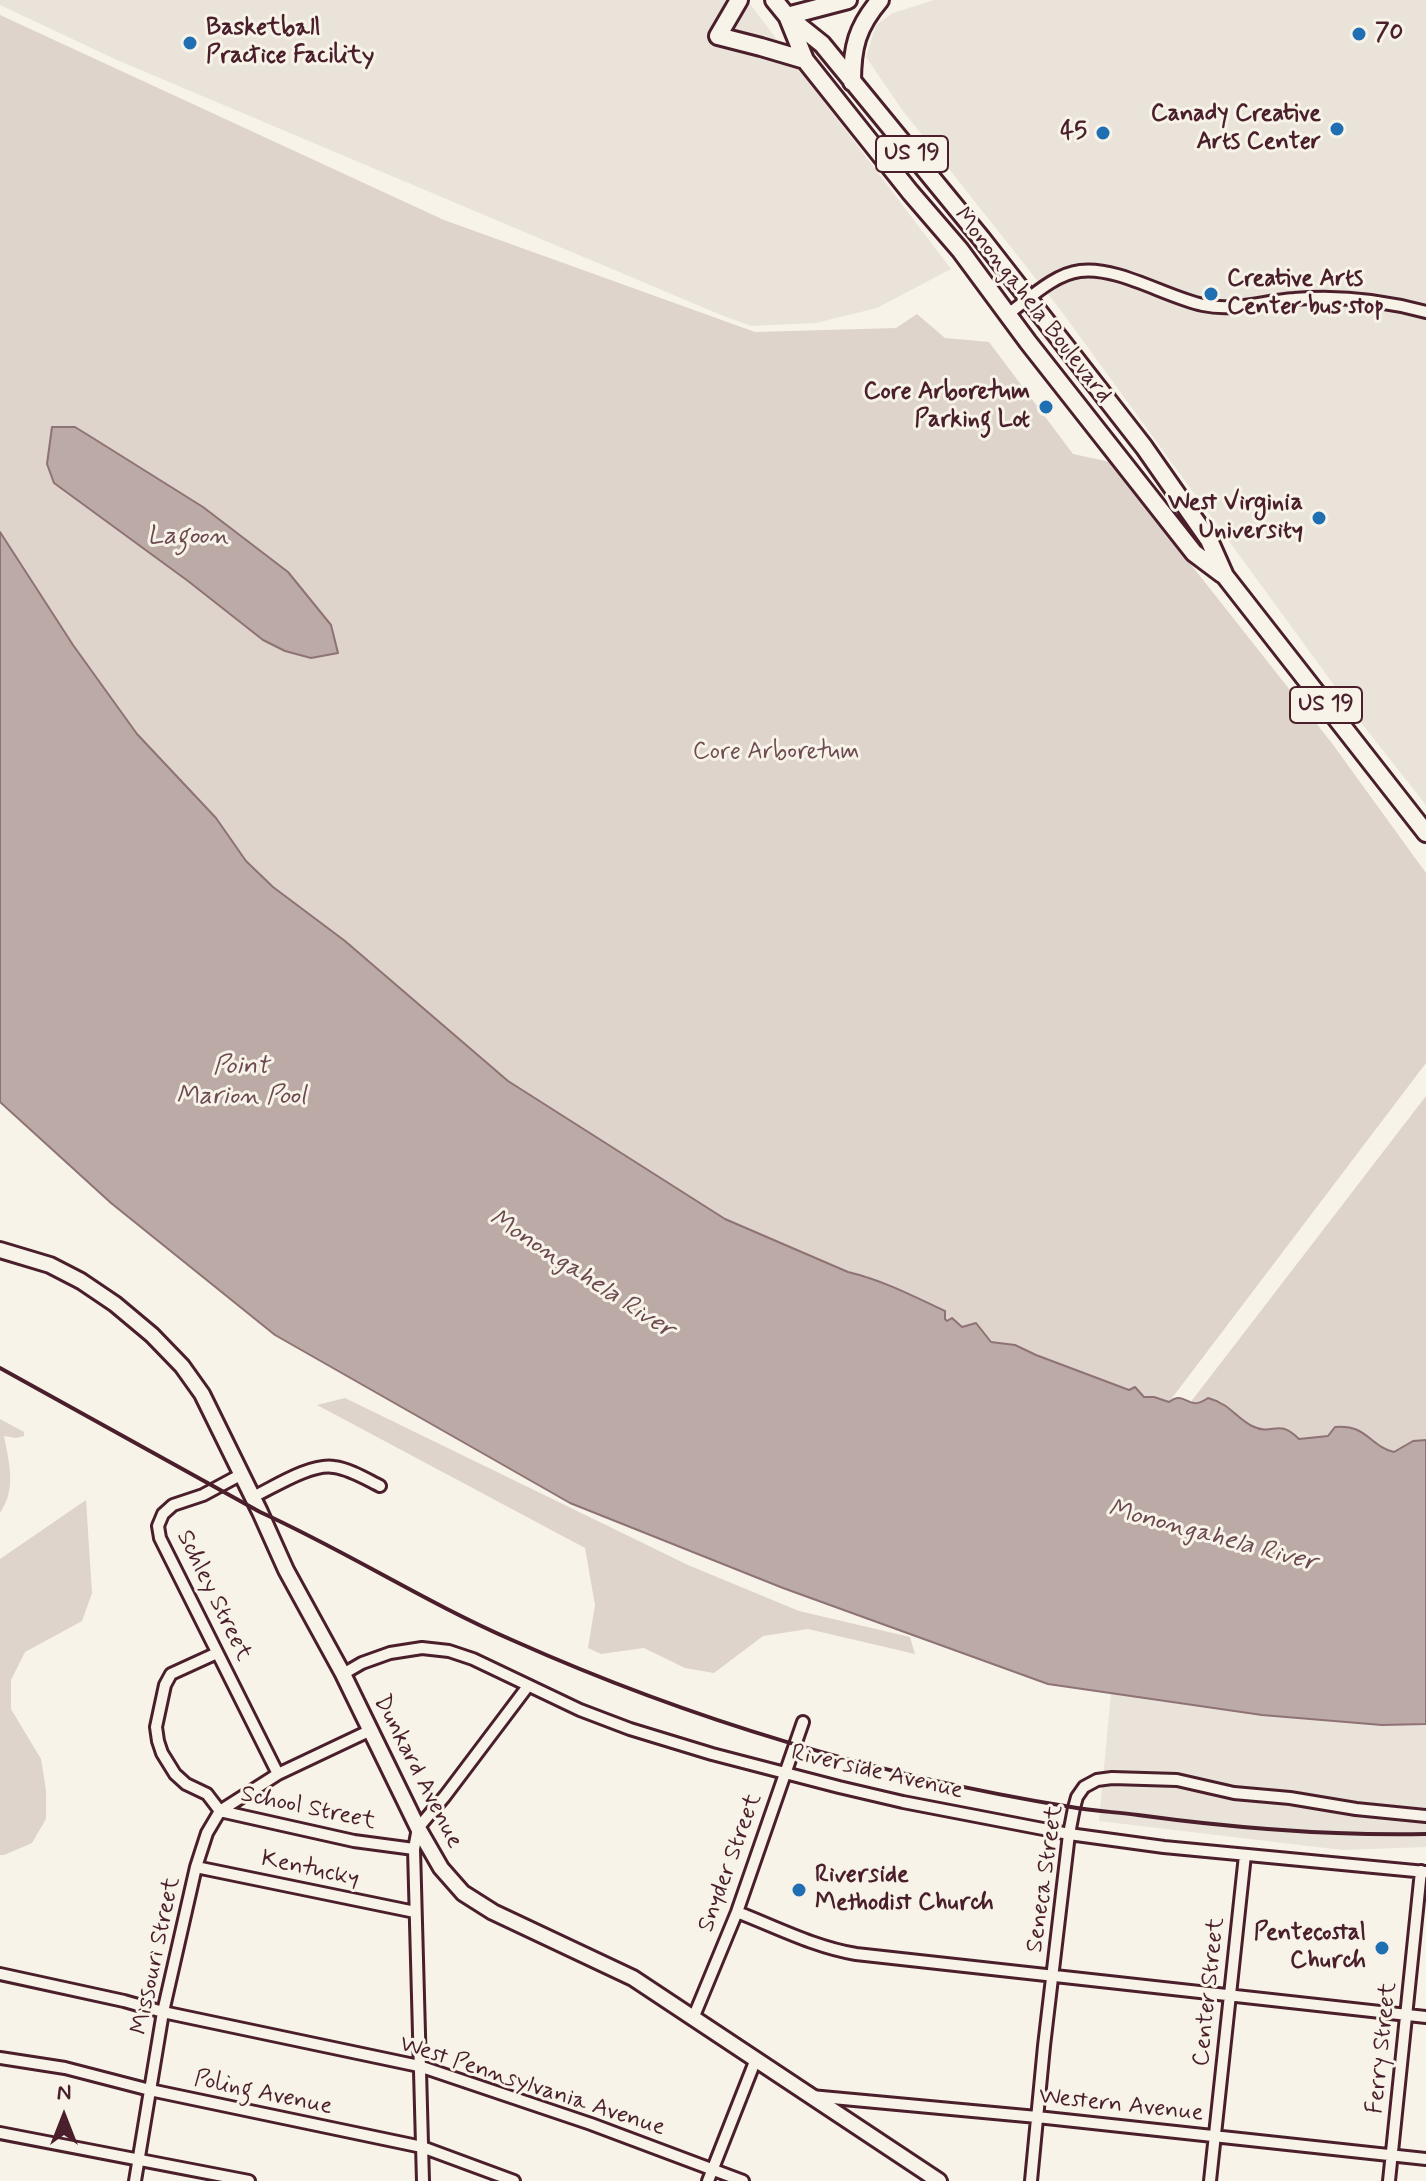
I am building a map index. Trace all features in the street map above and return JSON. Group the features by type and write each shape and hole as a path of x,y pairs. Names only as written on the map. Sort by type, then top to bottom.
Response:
{"main road":[{"path":"739,0 718,36 805,60"},
{"name":"Monongahela Boulevard","path":"774,0 787,16 822,44 981,238 1144,447 1209,540 1225,576 1426,833"},
{"path":"787,16 848,0"},
{"path":"852,82 857,36 880,0"},
{"name":"Monongahela Boulevard","path":"787,16 805,60 960,250 1194,553 1225,576"},
{"name":"Dunkard Avenue","path":"0,1250 50,1265 81,1281 152,1335 182,1366 202,1394 286,1570 343,1674 418,1828 441,1868 463,1893 493,1912 633,1978 939,2181"}],"street":[{"path":"1008,314 1059,277 1078,271 1098,270 1203,305 1228,308 1322,297 1425,308"},
{"path":"253,1497 318,1467 344,1469 380,1486"},
{"name":"Schley Street","path":"242,1474 203,1495 173,1505 163,1514 158,1526 160,1538 278,1774"},
{"name":"Riverside Avenue","path":"343,1674 390,1653 422,1648 449,1651 630,1729 699,1750 903,1802 1069,1834 1245,1855 1423,1871"},
{"name":"School Street","path":"217,1653 171,1674 165,1685 156,1727 162,1753 175,1774 186,1784 207,1794 220,1811 354,1841 414,1849"},
{"path":"423,2181 414,1849 418,1828 528,1686"},
{"name":"Snyder Street","path":"694,2016 737,1912 803,1722"},
{"path":"220,1811 278,1774 371,1730"},
{"name":"Seneca Street","path":"1031,2181 1069,1834 1077,1797 1084,1787 1097,1780 1112,1778 1177,1780 1234,1793 1426,1816"},
{"name":"Missouri Street","path":"135,2181 163,2012 196,1867 207,1833 220,1811"},
{"name":"Center Street","path":"1210,2181 1245,1855"},
{"name":"Kentucky","path":"196,1867 415,1912"},
{"name":"Ferry Street","path":"1389,2181 1423,1871"},
{"path":"737,1912 833,1950 1426,2017"},
{"name":"West Pennsylvania Avenue","path":"0,1974 419,2066 591,2124 710,2176 743,2181"},
{"name":"Poling Avenue","path":"0,2058 65,2068 150,2090 422,2147 514,2181"},
{"path":"710,2176 756,2059"},
{"name":"Western Avenue","path":"811,2096 1426,2159"},
{"path":"0,2133 249,2181"}],"shaded area":[{"path":"0,0 747,0 951,269 877,308 816,323 751,326 117,60 0,5"},
{"name":"West Virginia University","path":"934,0 1426,0 1426,805 1366,729 1059,308 900,107 866,57 876,25 893,13"},
{"path":"1111,1693 1262,1715 1382,1725 1426,1724 1426,1847 1342,1850 1099,1821"}],"green space":[{"name":"Core Arboretum","path":"0,15 444,220 755,332 896,328 917,314 945,338 989,342 1073,454 1110,462 1331,742 1426,873 1426,1063 1169,1402 1134,1392 1015,1345 991,1342 976,1323 962,1328 953,1319 948,1321 867,1276 848,1272 725,1219 508,1081 345,941 273,887 246,861 216,818 137,734 73,645 0,532"},
{"path":"1426,1096 1426,1440 1413,1441 1394,1452 1387,1451 1358,1429 1299,1439 1285,1429 1265,1430 1252,1426 1220,1401 1190,1403"},
{"path":"345,1398 688,1565 799,1611 910,1637 915,1654 808,1629 763,1636 714,1673 685,1668 644,1648 601,1654 588,1648 595,1605 585,1548 317,1405"},
{"path":"0,1419 24,1432 24,1436 4,1436 10,1485 0,1513"},
{"path":"86,1500 92,1593 82,1621 25,1652 11,1680 11,1709 41,1759 46,1790 46,1819 32,1843 0,1855 0,1559"}],"water":[{"name":"Lagoon","path":"52,427 75,427 203,507 288,572 331,625 338,653 311,658 285,651 263,640 54,483 47,464"},
{"name":"Point Marion Pool","path":"0,532 73,645 137,734 216,818 246,861 273,887 345,941 508,1081 725,1219 848,1272 909,1294 945,1311 947,1321 952,1318 962,1327 976,1323 991,1342 1015,1345 1129,1390 1135,1387 1144,1397 1169,1402 1179,1398 1195,1403 1208,1398 1222,1404 1252,1426 1266,1430 1285,1429 1299,1439 1328,1436 1335,1427 1346,1427 1361,1432 1394,1452 1413,1441 1426,1440 1426,1724 1382,1725 1262,1715 1048,1684 783,1588 570,1503 275,1335 111,1203 0,1102"}],"railway":[{"path":"0,1368 260,1512 480,1625 579,1669 786,1742 928,1779 1079,1808 1281,1830 1426,1834"}],"place":[{"name":"70","path":"1359,34"},
{"name":"Basketball Practice Facility","path":"190,43"},
{"name":"Canady Creative Arts Center","path":"1337,129"},
{"name":"45","path":"1103,133"},
{"name":"Creative Arts Center bus stop","path":"1211,294"},
{"name":"Core Arboretum Parking Lot","path":"1046,407"},
{"name":"West Virginia University","path":"1319,518"},
{"name":"Riverside Methodist Church","path":"799,1890"},
{"name":"Pentecostal Church","path":"1382,1948"}],"water label":[{"name":"Monongahela River","path":"581,1275"},
{"name":"Monongahela River","path":"1212,1537"}]}
